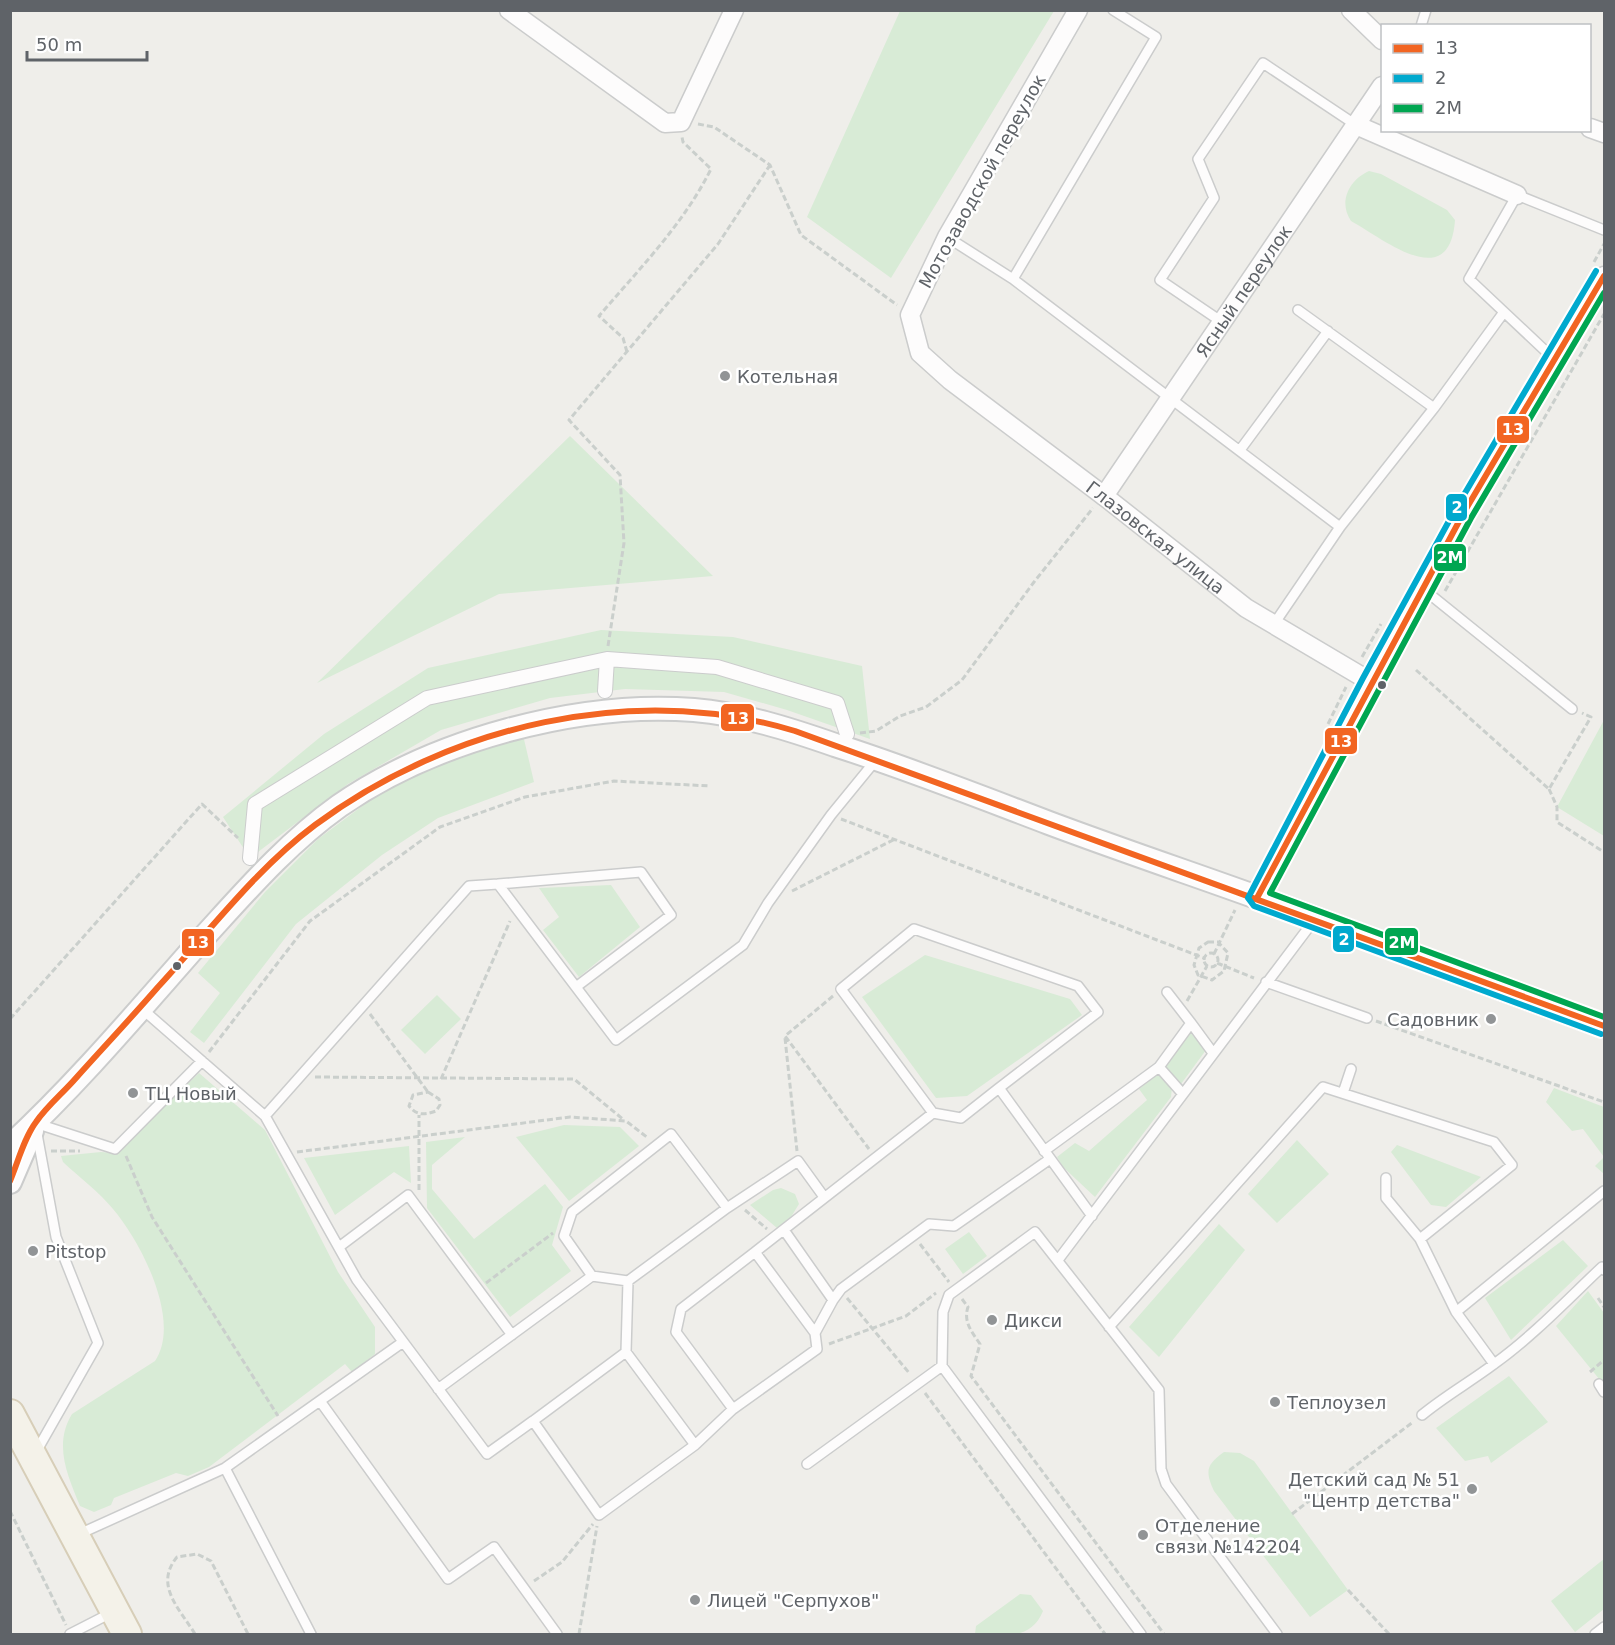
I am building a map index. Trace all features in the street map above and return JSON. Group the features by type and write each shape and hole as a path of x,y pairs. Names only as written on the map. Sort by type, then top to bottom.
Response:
{"main road":[{"path":"13,1425 34,1457 121,1623"}],"street":[{"path":"508,10 665,123 681,122 735,10"},
{"name":"Мотозаводской переулок","path":"910,315 947,237 1078,10"},
{"path":"1351,10 1381,38"},
{"name":"Ясный переулок","path":"1104,496 1381,89"},
{"path":"1356,125 1517,195"},
{"path":"1257,898 1422,588 1605,276"},
{"name":"Глазовская улица","path":"910,315 920,353 950,380 1104,496 1246,608 1371,682"},
{"path":"605,691 607,659"},
{"path":"250,854 255,804 427,698 607,659 717,667 837,703 847,734"},
{"path":"10,1146 35,1123 141,1008 266,868 314,826 373,786 437,755 482,738 572,717 638,710 694,710 759,720 877,759 1171,869 1257,898 1605,1026"},
{"path":"10,1182 35,1123"}],"lane":[{"path":"1013,279 1156,37 1113,10"},
{"path":"1222,322 1160,280 1214,198 1198,159 1243,92 1263,63 1356,125"},
{"path":"1555,360 1469,279 1517,195 1605,230"},
{"path":"947,237 1013,279 1172,397 1340,527"},
{"path":"1298,310 1434,408"},
{"path":"1274,624 1340,527 1434,408 1504,312"},
{"path":"1240,450 1328,331"},
{"path":"1422,588 1572,709"},
{"path":"498,884 616,1040 743,945 768,903 831,815 877,759"},
{"path":"265,1116 469,886 640,872 671,915 576,987"},
{"path":"1058,1260 1315,919"},
{"path":"914,929 1078,986 1098,1012 999,1088 961,1118 933,1113 841,989 914,929"},
{"path":"1266,982 1367,1018"},
{"path":"1167,992 1213,1053"},
{"path":"141,1008 265,1116 357,1280 487,1454 626,1353"},
{"path":"815,1333 841,1289 929,1224 954,1226 1159,1067 1191,1023"},
{"path":"34,1457 98,1343 56,1236 35,1123 118,1146 202,1061"},
{"path":"1159,1067 1182,1093"},
{"path":"1343,1094 1351,1069"},
{"path":"1109,1327 1323,1087 1494,1142 1512,1165 1420,1239"},
{"path":"999,1088 1092,1216"},
{"path":"733,1408 676,1332 681,1309 784,1230 874,1156 933,1113"},
{"path":"592,1276 564,1236 572,1212 671,1134 728,1208"},
{"path":"438,1389 592,1276 628,1281 736,1202 798,1161 824,1197"},
{"path":"1386,1178 1386,1198 1420,1239 1456,1312 1494,1364"},
{"path":"1456,1312 1605,1191"},
{"path":"339,1247 408,1195 512,1335"},
{"path":"784,1230 833,1300"},
{"path":"1141,1635 942,1366 943,1312 952,1287 1035,1232 1159,1390 1161,1469 1166,1484 1277,1635"},
{"path":"532,1421 599,1515 695,1445 733,1408 817,1349 815,1333 755,1252"},
{"path":"1422,1415 1443,1397 1494,1364 1539,1327 1602,1267 1605,1270"},
{"path":"628,1281 626,1353 695,1445"},
{"path":"75,1536 225,1468 403,1342"},
{"path":"807,1464 942,1366"},
{"path":"320,1401 448,1579 494,1548 557,1635"},
{"path":"225,1468 310,1635"},
{"path":"71,1634 121,1623"},
{"path":"1594,1635 1605,1627"}],"path":[{"path":"627,352 623,338 599,316 671,233 698,196 711,170 683,142 681,122 714,127 770,165 801,235 910,315"},
{"path":"607,659 624,543 620,475 569,420 718,244 770,165"},
{"path":"1439,602 1605,314"},
{"path":"847,734 876,731 900,716 926,706 962,680 1080,522 1104,496"},
{"path":"1416,670 1549,789 1557,807 1557,822 1605,852"},
{"path":"1549,789 1591,717 1572,709"},
{"path":"202,1061 310,921 440,827 525,796 614,782 710,786"},
{"path":"10,1019 202,804 250,854"},
{"path":"831,815 1204,958 1208,966"},
{"path":"768,903 895,839"},
{"path":"441,1078 516,908"},
{"path":"1218,942 1228,953 1226,967 1217,978 1207,980 1201,977 1194,965 1196,955 1203,944 1218,942"},
{"path":"1204,958 1208,954 1214,954 1217,963 1266,982"},
{"path":"1208,966 1212,967 1217,963"},
{"path":"1182,1011 1208,966"},
{"path":"785,1036 841,989"},
{"path":"364,1005 428,1092 439,1099 440,1105 436,1111 419,1114 409,1106 409,1101 413,1095 428,1092"},
{"path":"1367,1018 1605,1102"},
{"path":"785,1036 874,1156"},
{"path":"785,1036 798,1161"},
{"path":"299,1077 574,1079 657,1145"},
{"path":"419,1114 419,1210"},
{"path":"286,1153 570,1117 626,1121"},
{"path":"40,1150 66,1152 118,1146 152,1217 285,1425"},
{"path":"736,1202 775,1236"},
{"path":"478,1289 555,1232 564,1236"},
{"path":"914,1235 968,1307 966,1315 969,1328 980,1344 971,1376 1164,1635"},
{"path":"817,1349 871,1327 906,1316 952,1287"},
{"path":"841,1289 917,1383 1105,1635"},
{"path":"1598,1298 1605,1307"},
{"path":"1590,1372 1605,1360"},
{"path":"1292,1514 1422,1415"},
{"path":"10,1511 71,1634"},
{"path":"524,1588 561,1562 599,1515"},
{"path":"579,1635 599,1515"},
{"path":"195,1635 166,1585 169,1567 177,1557 197,1554 211,1561 248,1635"},
{"path":"1348,1590 1389,1635"},
{"path":"579,1628 584,1635"}],"green space":[{"path":"900,11 1054,11 891,278 807,217"},
{"path":"1369,171 1381,174 1447,210 1455,220 1450,242 1441,254 1429,258 1414,255 1398,249 1351,221 1346,206 1348,192 1356,180"},
{"path":"570,436 713,576 499,594 317,683"},
{"path":"601,630 733,637 862,666 870,739 787,710 724,692 625,689 550,698 441,730 348,784 250,858 223,817 324,734 428,668"},
{"path":"1604,720 1604,836 1557,807"},
{"path":"523,735 534,782 438,818 382,855 296,924 204,1043 190,1032 220,993 198,973 265,892 318,839 377,795 440,760"},
{"path":"611,885 640,927 579,977 543,930 559,917 539,888"},
{"path":"925,955 1070,999 1082,1015 967,1096 936,1098 862,997"},
{"path":"437,995 461,1019 425,1054 401,1030"},
{"path":"1189,1031 1206,1050 1181,1084 1164,1068"},
{"path":"199,1073 265,1130 338,1272 375,1327 375,1354 352,1372 345,1364 209,1467 188,1476 176,1473 114,1498 111,1505 94,1512 80,1506 67,1472 63,1449 66,1426 72,1414 155,1361 162,1344 164,1325 155,1282 135,1241 113,1209 63,1162 61,1156 114,1153"},
{"path":"1158,1074 1172,1087 1171,1097 1095,1197 1063,1167 1057,1157 1075,1143 1089,1151 1147,1100 1139,1089"},
{"path":"1554,1088 1604,1107 1604,1157 1583,1129 1572,1131 1546,1102"},
{"path":"564,1125 620,1127 639,1146 569,1201 516,1137"},
{"path":"465,1137 432,1165 432,1189 474,1239 545,1184 563,1207 552,1245 571,1271 510,1317 427,1208 426,1142"},
{"path":"1297,1140 1329,1174 1277,1223 1248,1194"},
{"path":"1397,1145 1481,1177 1446,1207 1431,1205 1391,1152"},
{"path":"409,1146 411,1183 394,1172 335,1215 304,1158"},
{"path":"1604,1157 1604,1174 1595,1166"},
{"path":"781,1188 795,1194 799,1204 791,1217 777,1228 750,1205 773,1190"},
{"path":"1219,1224 1245,1250 1159,1357 1129,1327"},
{"path":"969,1232 987,1256 963,1274 945,1249"},
{"path":"1563,1240 1588,1266 1511,1340 1485,1298"},
{"path":"1588,1291 1604,1313 1604,1385 1556,1326"},
{"path":"1509,1376 1548,1422 1491,1463 1488,1456 1465,1461 1436,1428"},
{"path":"1224,1452 1240,1453 1254,1461 1348,1590 1310,1617 1214,1491 1209,1478 1209,1469"},
{"path":"1604,1559 1604,1609 1575,1632 1551,1601"},
{"path":"1020,1594 1031,1595 1043,1611 1038,1621 1024,1632 1015,1634 975,1634 976,1626"}],"transit line":[{"name":"2","path":"1596,271 1455,510 1363,678 1248,898 1254,906 1601,1034"},
{"name":"13","path":"1257,898 1463,514 1604,276"},
{"name":"2М","path":"1604,293 1471,518 1270,893 1604,1017"},
{"name":"13","path":"10,1181 28,1135 45,1110 71,1084 233,902 293,842 368,790 424,761 483,738 545,722 608,713 671,711 733,717 795,731 1604,1026"}],"place":[{"name":"Котельная","path":"725,376"},
{"name":"Садовник","path":"1491,1019"},
{"name":"ТЦ Новый","path":"133,1093"},
{"name":"Pitstop","path":"33,1251"},
{"name":"Дикси","path":"992,1320"},
{"name":"Теплоузел","path":"1275,1402"},
{"name":"Детский сад № 51 \"Центр детства\"","path":"1472,1489"},
{"name":"Отделение связи №142204","path":"1143,1535"},
{"name":"Лицей \"Серпухов\"","path":"695,1600"}]}
